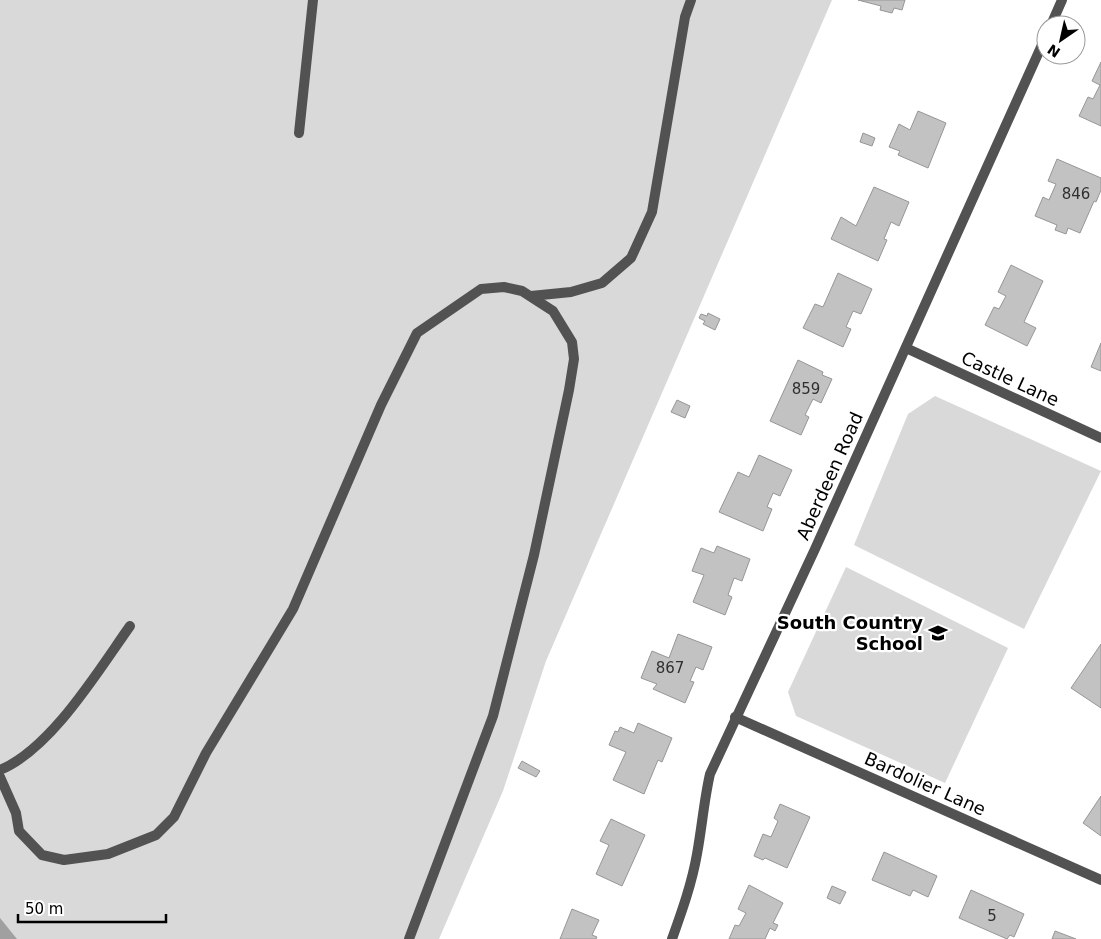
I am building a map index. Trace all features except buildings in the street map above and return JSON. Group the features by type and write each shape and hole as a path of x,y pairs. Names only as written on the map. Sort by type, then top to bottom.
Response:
{"street":[{"path":"299,132 313,0"},
{"path":"531,296 571,292 602,283 631,258 652,212 685,17 691,0"},
{"path":"1055,15 1062,0"},
{"name":"Aberdeen Road","path":"672,939 688,896 694,871 710,774 906,348 1036,58"},
{"path":"0,776 16,813 19,831 42,855 64,860 108,854 156,835 174,817 206,753 293,609 381,405 416,333 481,288 504,287 522,291 553,311 572,342 574,359 569,390 534,555 493,716 409,939"},
{"name":"Castle Lane","path":"906,348 1101,438"},
{"path":"0,770 17,763 36,747 77,699 130,626"},
{"name":"Bardolier Lane","path":"735,717 1101,880"}],"shaded area":[{"path":"0,0 832,0 546,661 503,791 439,939 0,939"},
{"path":"935,396 1101,471 1024,629 854,545 908,414"},
{"path":"846,567 1008,648 945,783 796,716 788,692"},
{"path":"0,918 17,939 0,939"}],"place":[{"name":"South Country School","path":"938,633"}]}
